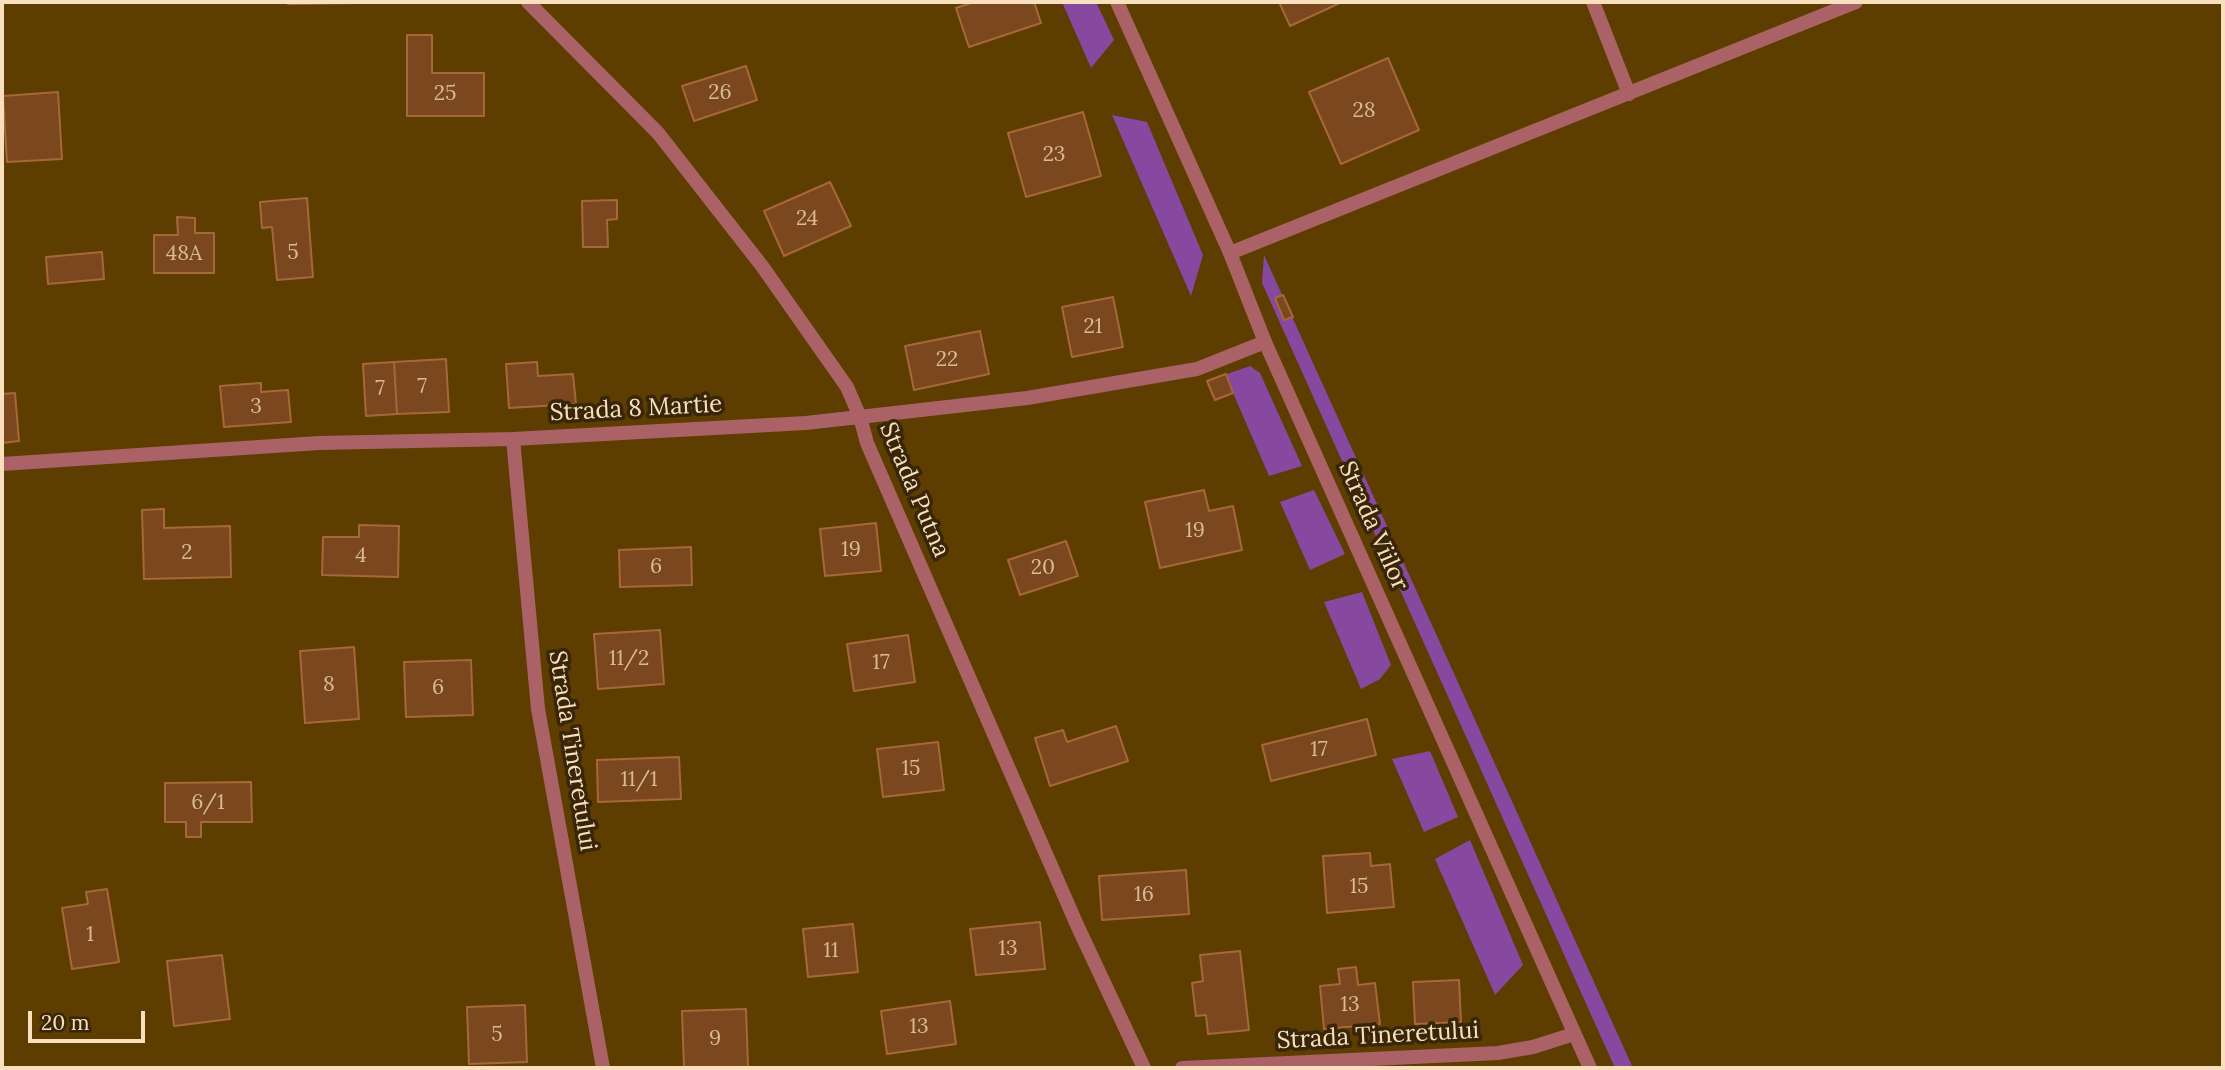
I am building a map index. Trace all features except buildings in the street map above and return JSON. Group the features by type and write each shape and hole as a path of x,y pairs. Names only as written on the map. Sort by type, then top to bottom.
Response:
{"street":[{"name":"Strada Putna","path":"528,2 658,133 762,266 847,387 860,417 867,443 1077,925 1144,1068"},
{"name":"Strada Viilor","path":"1116,2 1230,253 1265,342 1590,1068"},
{"path":"1593,2 1629,94"},
{"path":"1230,253 1856,2"},
{"name":"Strada 8 Martie","path":"2,464 319,443 513,439 806,423 1027,398 1197,369 1265,342"},
{"name":"Strada Tineretului","path":"513,439 538,709 603,1068"},
{"name":"Strada Tineretului","path":"1182,1068 1498,1052 1533,1047 1574,1034"}],"shaded area":[{"path":"1062,2 1096,2 1114,40 1091,68"},
{"path":"1112,115 1147,122 1203,255 1191,296"},
{"path":"1264,255 1633,1068 1615,1068 1262,283"},
{"path":"1250,366 1260,373 1302,466 1269,476 1233,393 1215,400 1207,381"},
{"path":"1314,490 1345,554 1310,570 1280,502"},
{"path":"1362,592 1391,665 1380,679 1361,689 1324,602"},
{"path":"1430,751 1458,817 1424,832 1392,759"},
{"path":"1470,840 1523,965 1495,995 1435,859"}]}
